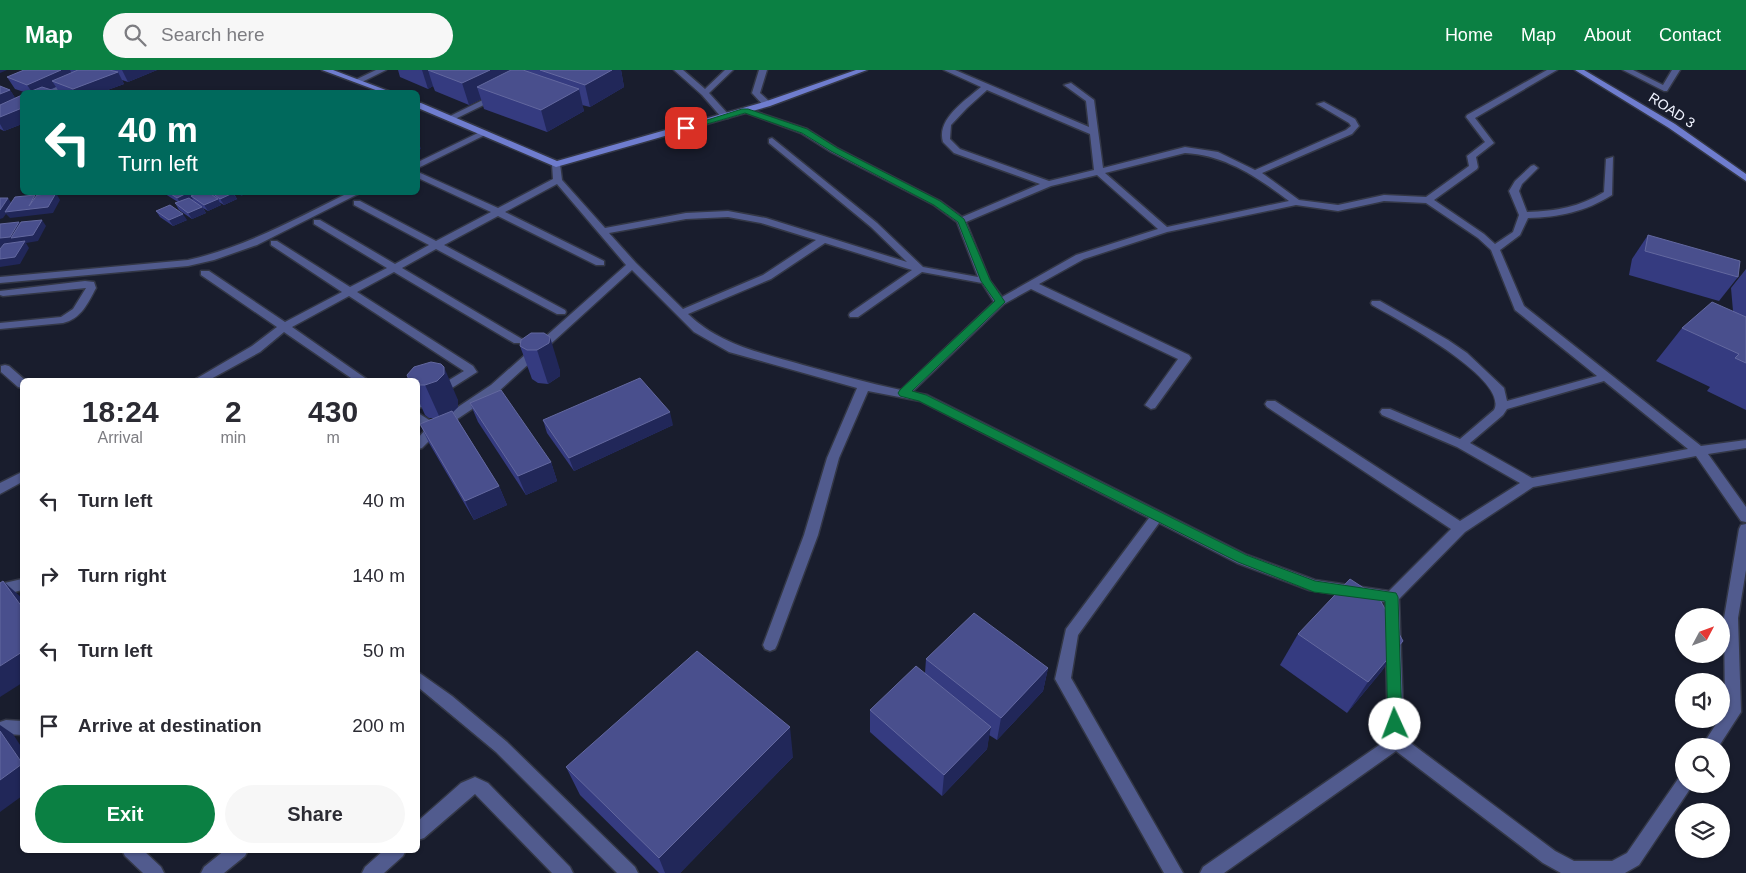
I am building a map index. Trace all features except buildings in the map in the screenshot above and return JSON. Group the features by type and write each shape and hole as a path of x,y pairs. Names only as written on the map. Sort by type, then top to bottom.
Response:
{"street":[{"path":"53,90 100,70"},
{"path":"326,70 381,90"},
{"path":"357,80 382,70"},
{"path":"678,70 705,93 725,116"},
{"path":"705,93 730,70"},
{"path":"763,70 756,93 767,104"},
{"path":"420,106 556,164 745,111 863,70"},
{"path":"948,70 1095,133"},
{"path":"1428,200 1474,167 1471,156 1490,143 1470,117 1553,70"},
{"name":"ROAD 3","path":"1579,70 1672,126 1746,178"},
{"path":"1626,70 1664,89 1676,70"},
{"path":"1068,85 1090,100 1099,172 1165,230"},
{"path":"987,86 964,106 947,125 946,140 957,151 1048,184"},
{"path":"450,118 502,94"},
{"path":"1255,173 1349,132 1355,126 1352,120 1321,104"},
{"path":"745,111 804,131 834,150 937,203 961,220 985,281 1000,302"},
{"path":"420,164 484,133"},
{"path":"772,141 874,225 920,269"},
{"path":"961,220 1048,184 1185,150 1200,149 1212,152 1255,173 1296,202"},
{"path":"1524,215 1567,213 1592,205 1609,193 1610,159"},
{"path":"556,164 558,180 632,265 698,330 732,349 864,386 922,398 1242,559 1314,586 1392,597"},
{"path":"1495,249 1517,233 1524,215 1514,191 1518,183 1534,168"},
{"path":"420,177 498,212 600,264"},
{"path":"204,378 256,350 284,327 558,180"},
{"path":"0,280 188,263 214,257 358,198 435,245 560,312"},
{"path":"904,393 1000,302 1080,257 1165,230 1296,202 1338,208 1384,198 1428,200 1481,236 1495,249 1519,308 1699,451 1746,517"},
{"path":"602,231 686,216 728,214 763,220 920,269 985,281"},
{"path":"317,222 518,342"},
{"path":"682,313 767,277 824,239"},
{"path":"274,243 472,372 420,403"},
{"path":"420,443 434,429 495,388 632,265"},
{"path":"854,314 920,269"},
{"path":"205,273 359,378"},
{"path":"0,326 63,320 75,314 91,288 90,284 85,284 3,293"},
{"path":"1032,285 1184,358 1151,405"},
{"path":"1376,303 1444,342 1463,356 1500,391 1502,406 1499,412 1461,444"},
{"path":"5,369 20,382"},
{"path":"1502,406 1605,377"},
{"path":"770,646 811,535 833,458 864,386"},
{"path":"1271,404 1460,528"},
{"path":"1386,412 1461,444 1530,483"},
{"path":"420,419 434,429"},
{"path":"1396,742 1392,597 1460,528 1530,483 1746,444"},
{"path":"0,489 20,478"},
{"path":"1157,516 1071,633 1063,680 1174,873"},
{"path":"1715,738 1733,712 1731,618 1746,529"},
{"path":"0,590 20,585"},
{"path":"420,680 444,698 508,752 629,873"},
{"path":"0,730 6,727 20,728"},
{"path":"1396,742 1549,857 1574,871 1615,871 1633,859 1678,793"},
{"path":"1209,873 1396,742"},
{"path":"420,830 467,789 475,785 482,789 564,873"},
{"path":"134,853 155,873"},
{"path":"210,873 234,853"},
{"path":"372,873 394,853"}],"route":[{"path":"686,128 745,111 804,131 834,150 937,203 961,220 985,281 1000,302 904,393 922,398 1242,559 1314,586 1392,597 1395,724"}]}
